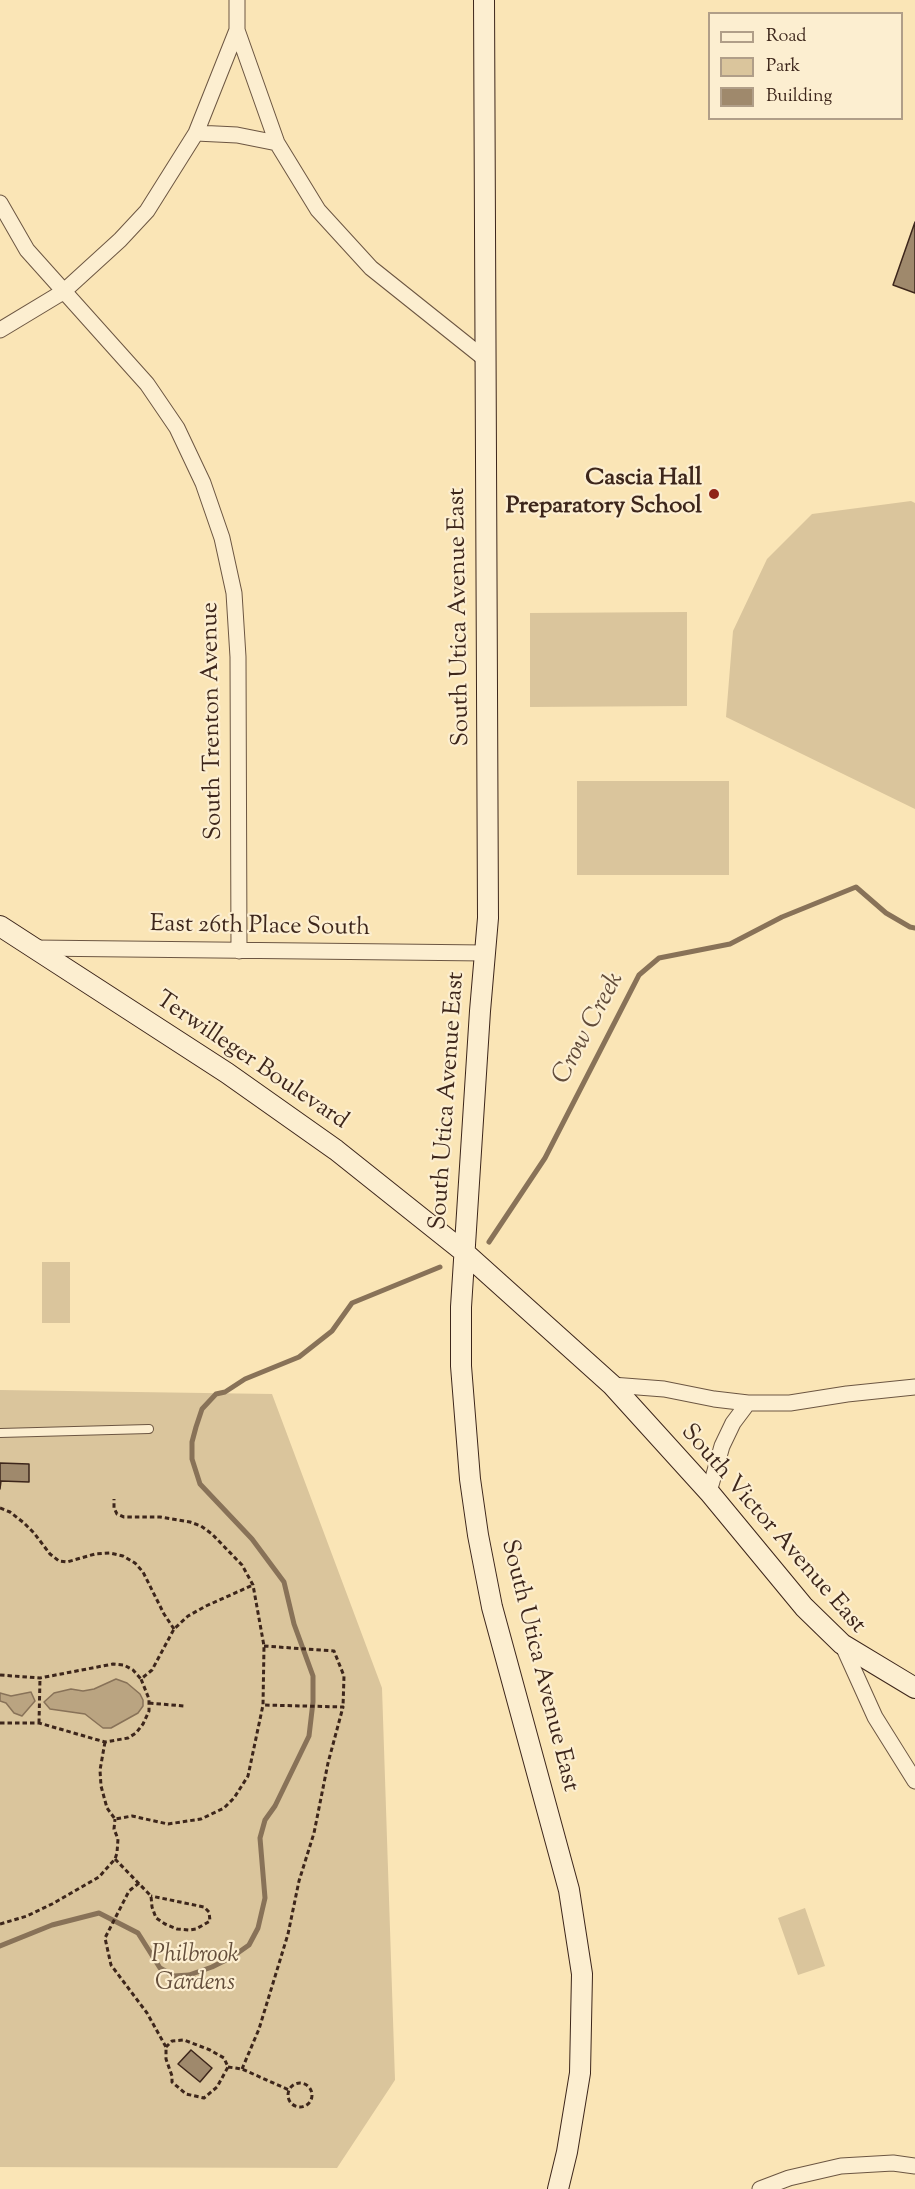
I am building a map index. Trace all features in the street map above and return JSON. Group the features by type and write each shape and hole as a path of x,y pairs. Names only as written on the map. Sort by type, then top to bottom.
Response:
{"street":[{"path":"237,0 237,30 277,143 318,210 371,268 485,359"},
{"name":"South Utica Avenue East","path":"484,0 488,929 464,1252 461,1366 469,1468 478,1535 500,1639 569,1890 582,1974 580,2073 567,2152 558,2189"},
{"path":"0,330 63,292 120,240 147,211 196,133 237,30"},
{"path":"196,133 237,135 277,143"},
{"name":"South Trenton Avenue","path":"0,203 27,250 147,384 177,428 203,483 222,538 234,593 238,657 239,951"},
{"name":"Terwilleger Boulevard","path":"2,931 35,948 227,1073 336,1150 464,1252 612,1385"},
{"name":"East 26th Place South","path":"35,948 485,953"},
{"path":"612,1385 664,1389 748,1403 790,1403 915,1387"},
{"name":"South Victor Avenue East","path":"612,1385 709,1492 804,1607 842,1644 875,1717 915,1780"},
{"path":"709,1492 722,1446 733,1423 748,1403"},
{"path":"842,1644 915,1688"},
{"path":"760,2189 789,2178 841,2166 893,2163 915,2166"}],"lane":[{"path":"0,1433 149,1429"}],"path":[{"path":"114,1499 117,1514 124,1517 148,1516 175,1519 190,1522 212,1534 242,1565 253,1585 264,1646 263,1706 248,1776 234,1798 224,1808 201,1819 168,1824 132,1816 115,1819"},
{"path":"0,1508 24,1523 50,1554 59,1561 67,1562 95,1554 110,1553 123,1556 135,1563 143,1572 174,1629"},
{"path":"141,1679 152,1670 174,1629 188,1616 253,1585"},
{"path":"242,2069 259,2029 288,1934 298,1881 314,1833 328,1763 343,1707 344,1677 334,1651 264,1646"},
{"path":"0,1675 40,1678 113,1664 124,1665 133,1670 141,1679 149,1699 149,1711 136,1733 128,1738 105,1742 39,1723 0,1723"},
{"path":"39,1723 40,1678"},
{"path":"149,1703 184,1706"},
{"path":"263,1706 343,1707"},
{"path":"0,1924 27,1916 63,1898 99,1877 115,1859 118,1839 114,1829 115,1819 107,1808 100,1786 100,1770 105,1742"},
{"path":"115,1859 151,1896 204,1906 209,1912 210,1921 196,1929 177,1929 156,1918 151,1896"},
{"path":"139,1883 129,1891 105,1938 111,1965 147,2013 166,2047 171,2082 186,2094 204,2098 217,2087 228,2067"},
{"path":"166,2047 171,2041 184,2040 224,2058 228,2067"},
{"path":"228,2067 242,2069 289,2090"},
{"path":"294,2084 305,2084 311,2089 310,2101 304,2106 297,2106 290,2102 289,2090 294,2084"}],"green space":[{"path":"911,501 915,503 915,809 726,717 733,631 767,559 812,514"},
{"path":"687,612 687,706 530,707 530,613"},
{"path":"577,781 729,781 729,875 577,875"},
{"path":"42,1262 70,1262 70,1323 42,1323"},
{"name":"Philbrook Gardens","path":"0,1390 272,1394 382,1688 395,2080 337,2168 0,2167"},
{"path":"805,1908 825,1966 798,1975 778,1918"}],"shaded area":[{"path":"116,1679 127,1683 140,1694 143,1706 138,1713 111,1728 103,1728 85,1714 50,1709 44,1702 54,1693 71,1689 83,1691 94,1689"},
{"path":"31,1692 35,1701 22,1716 14,1713 6,1703 0,1701 0,1693 11,1696"}],"building":[{"path":"915,222 915,293 893,285"},
{"path":"0,1463 29,1464 29,1482 1,1481 0,1489"},
{"path":"191,2050 212,2068 200,2082 178,2064"}],"waterway":[{"name":"Crow Creek","path":"489,1242 545,1158 639,975 659,958 730,944 782,917 856,887 886,913 915,928"},
{"name":"Crow Creek","path":"0,1946 52,1925 99,1913 138,1933 160,1968 174,1976 189,1975 212,1967 249,1945 258,1928 265,1898 260,1838 265,1820 275,1806 309,1736 313,1676 294,1624 284,1582 252,1539 200,1484 192,1459 192,1442 196,1427 202,1409 216,1394 225,1392 245,1379 299,1357 332,1331 352,1303 440,1267"}],"place":[{"name":"Cascia Hall Preparatory School","path":"714,494"}]}
